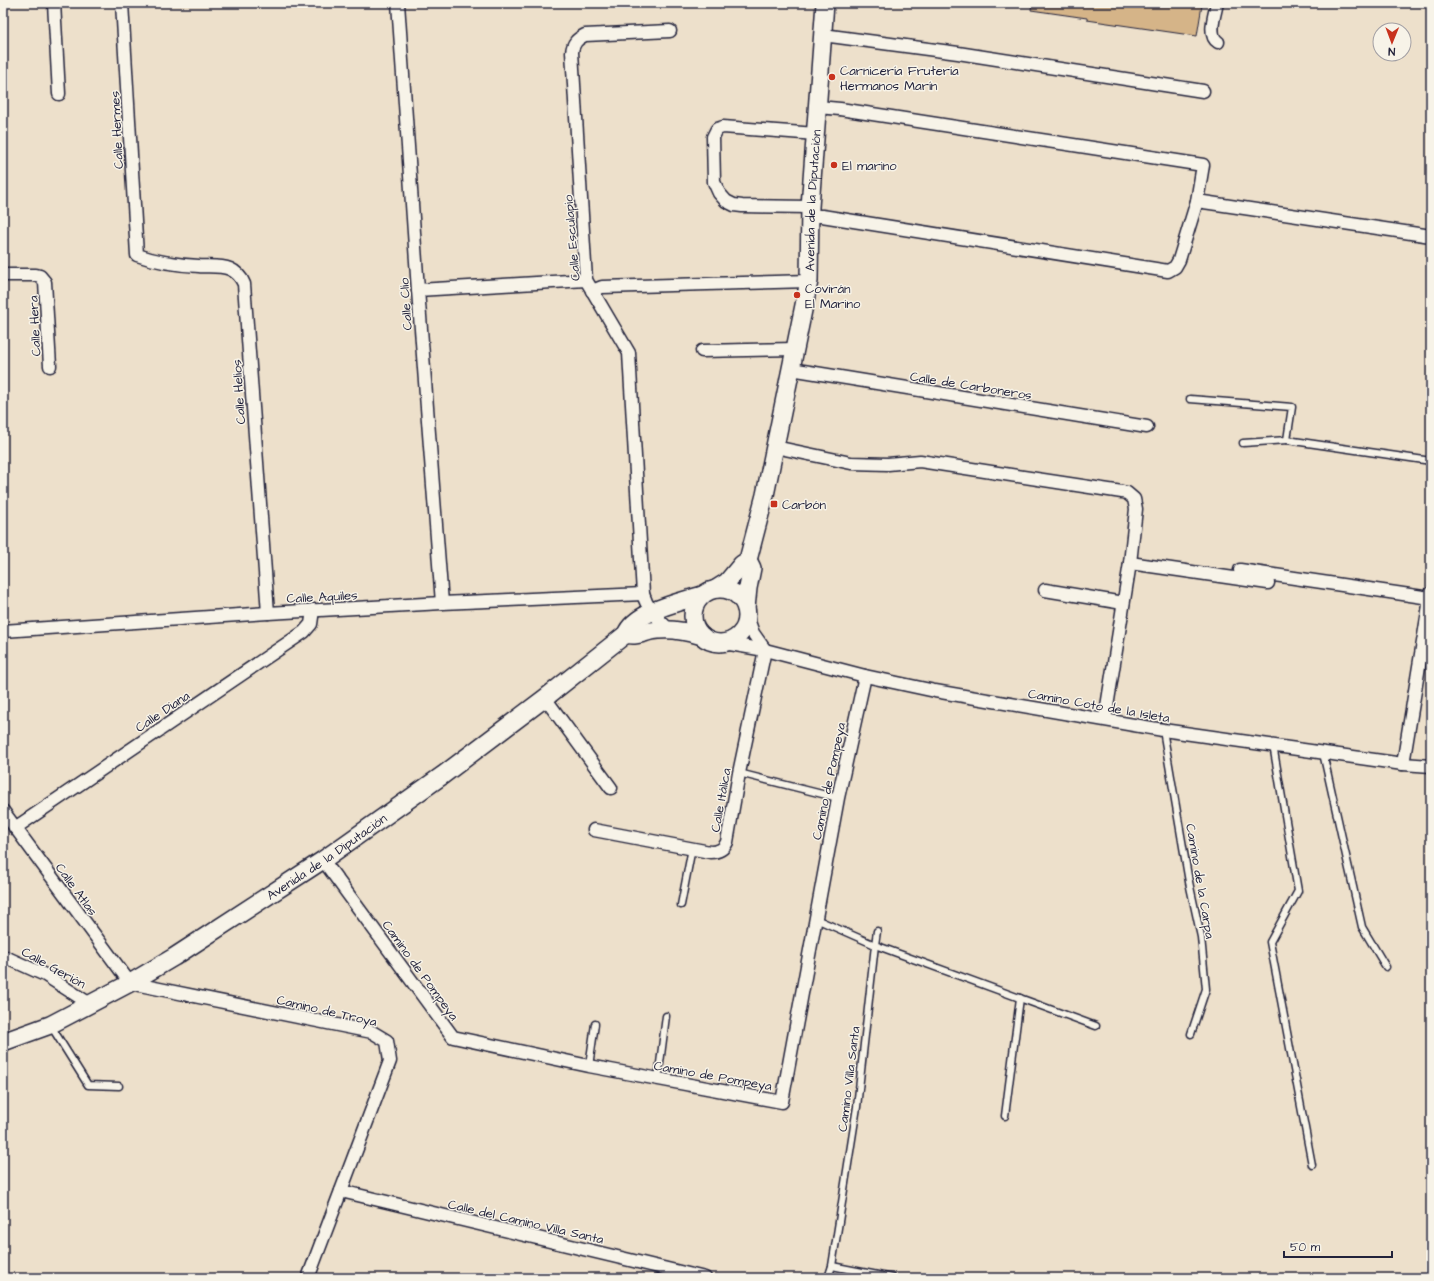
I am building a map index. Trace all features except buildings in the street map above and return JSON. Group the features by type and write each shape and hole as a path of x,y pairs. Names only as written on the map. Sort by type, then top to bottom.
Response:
{"street":[{"path":"54,3 59,94"},
{"name":"Calle Hermes","path":"122,3 137,255"},
{"name":"Calle Clio","path":"398,3 442,603"},
{"name":"Avenida de la Diputación","path":"746,612 748,588 752,568 748,560 765,495 809,281 810,212 825,3"},
{"path":"1217,3 1212,32 1214,38 1218,42"},
{"name":"Calle Esculapio","path":"669,630 652,612 645,602 643,594 629,353 586,280 572,52 573,47 580,38 585,35 670,31"},
{"path":"822,35 958,53 1203,92"},
{"path":"816,134 723,127 717,129 713,138 714,182 719,193 726,201 734,205 810,212 822,216 1168,271 1175,267 1179,260 1202,202 1203,165 840,109 818,107"},
{"path":"1202,202 1431,236"},
{"name":"Calle Helios","path":"137,255 155,261 184,265 228,268 235,271 241,277 244,284 268,613"},
{"name":"Calle Hera","path":"3,275 36,275 40,276 45,282 50,366"},
{"path":"418,290 586,280"},
{"path":"592,291 602,287 809,281"},
{"path":"702,351 794,349"},
{"name":"Calle de Carboneros","path":"791,369 1146,428"},
{"path":"775,447 851,463 888,464 920,461 1127,494 1134,499 1136,508 1130,563 1105,719"},
{"name":"Avenida de la Diputación","path":"3,1042 50,1025 130,983 174,957 323,860 443,775 545,698 626,634 629,627 662,607 709,592 727,582 742,564 748,560"},
{"path":"1130,563 1315,589"},
{"path":"1240,570 1431,596 1403,764"},
{"path":"702,636 697,630 693,616 694,608 709,592 724,589 731,591 743,601 753,633 765,650"},
{"path":"1045,590 1123,604"},
{"name":"Calle Aquiles","path":"3,631 313,610 643,594"},
{"name":"Calle Diana","path":"15,828 304,632 311,624 313,610"},
{"path":"626,634 634,636 652,631 686,631 702,636 708,640 724,643 731,640 743,630 746,624 746,612"},
{"name":"Camino Coto de la Isleta","path":"724,643 740,645 756,650 765,650 865,676 935,691 1163,730 1403,764 1431,766"},
{"name":"Calle Itálica","path":"594,830 714,852 719,851 725,846 765,650"},
{"name":"Camino de Pompeya","path":"323,860 453,1037 590,1066 782,1102 838,798 865,676"},
{"path":"545,698 611,788"},
{"name":"Calle Atlas","path":"3,811 130,983"},
{"name":"Calle Gerión","path":"3,956 45,976 90,1004"},
{"name":"Camino de Troya","path":"130,983 372,1032 386,1041 390,1061 308,1278"},
{"name":"Calle del Camino Villa Santa","path":"341,1191 705,1278"}],"lane":[{"path":"1190,399 1292,407 1287,440"},
{"path":"1243,443 1287,440 1431,461"},
{"name":"Camino de la Carpa","path":"1163,730 1201,936 1206,988 1191,1034"},
{"path":"1273,746 1298,891 1270,942 1312,1165"},
{"path":"1323,753 1362,927 1386,967"},
{"path":"739,773 838,798"},
{"path":"681,905 692,848"},
{"path":"816,919 875,946 1096,1026"},
{"name":"Camino Villa Santa","path":"828,1278 832,1266 857,1107 877,931"},
{"path":"1005,1116 1020,998"},
{"path":"658,1079 666,1016"},
{"path":"590,1066 595,1024"},
{"path":"50,1025 88,1085 119,1086"},
{"path":"832,1266 893,1278"}],"place":[{"name":"Carnicería Frutería Hermanos Marín","path":"832,77"},
{"name":"El marino","path":"834,165"},
{"name":"Covirán El Marino","path":"797,295"},
{"name":"Carbón","path":"774,504"}]}
